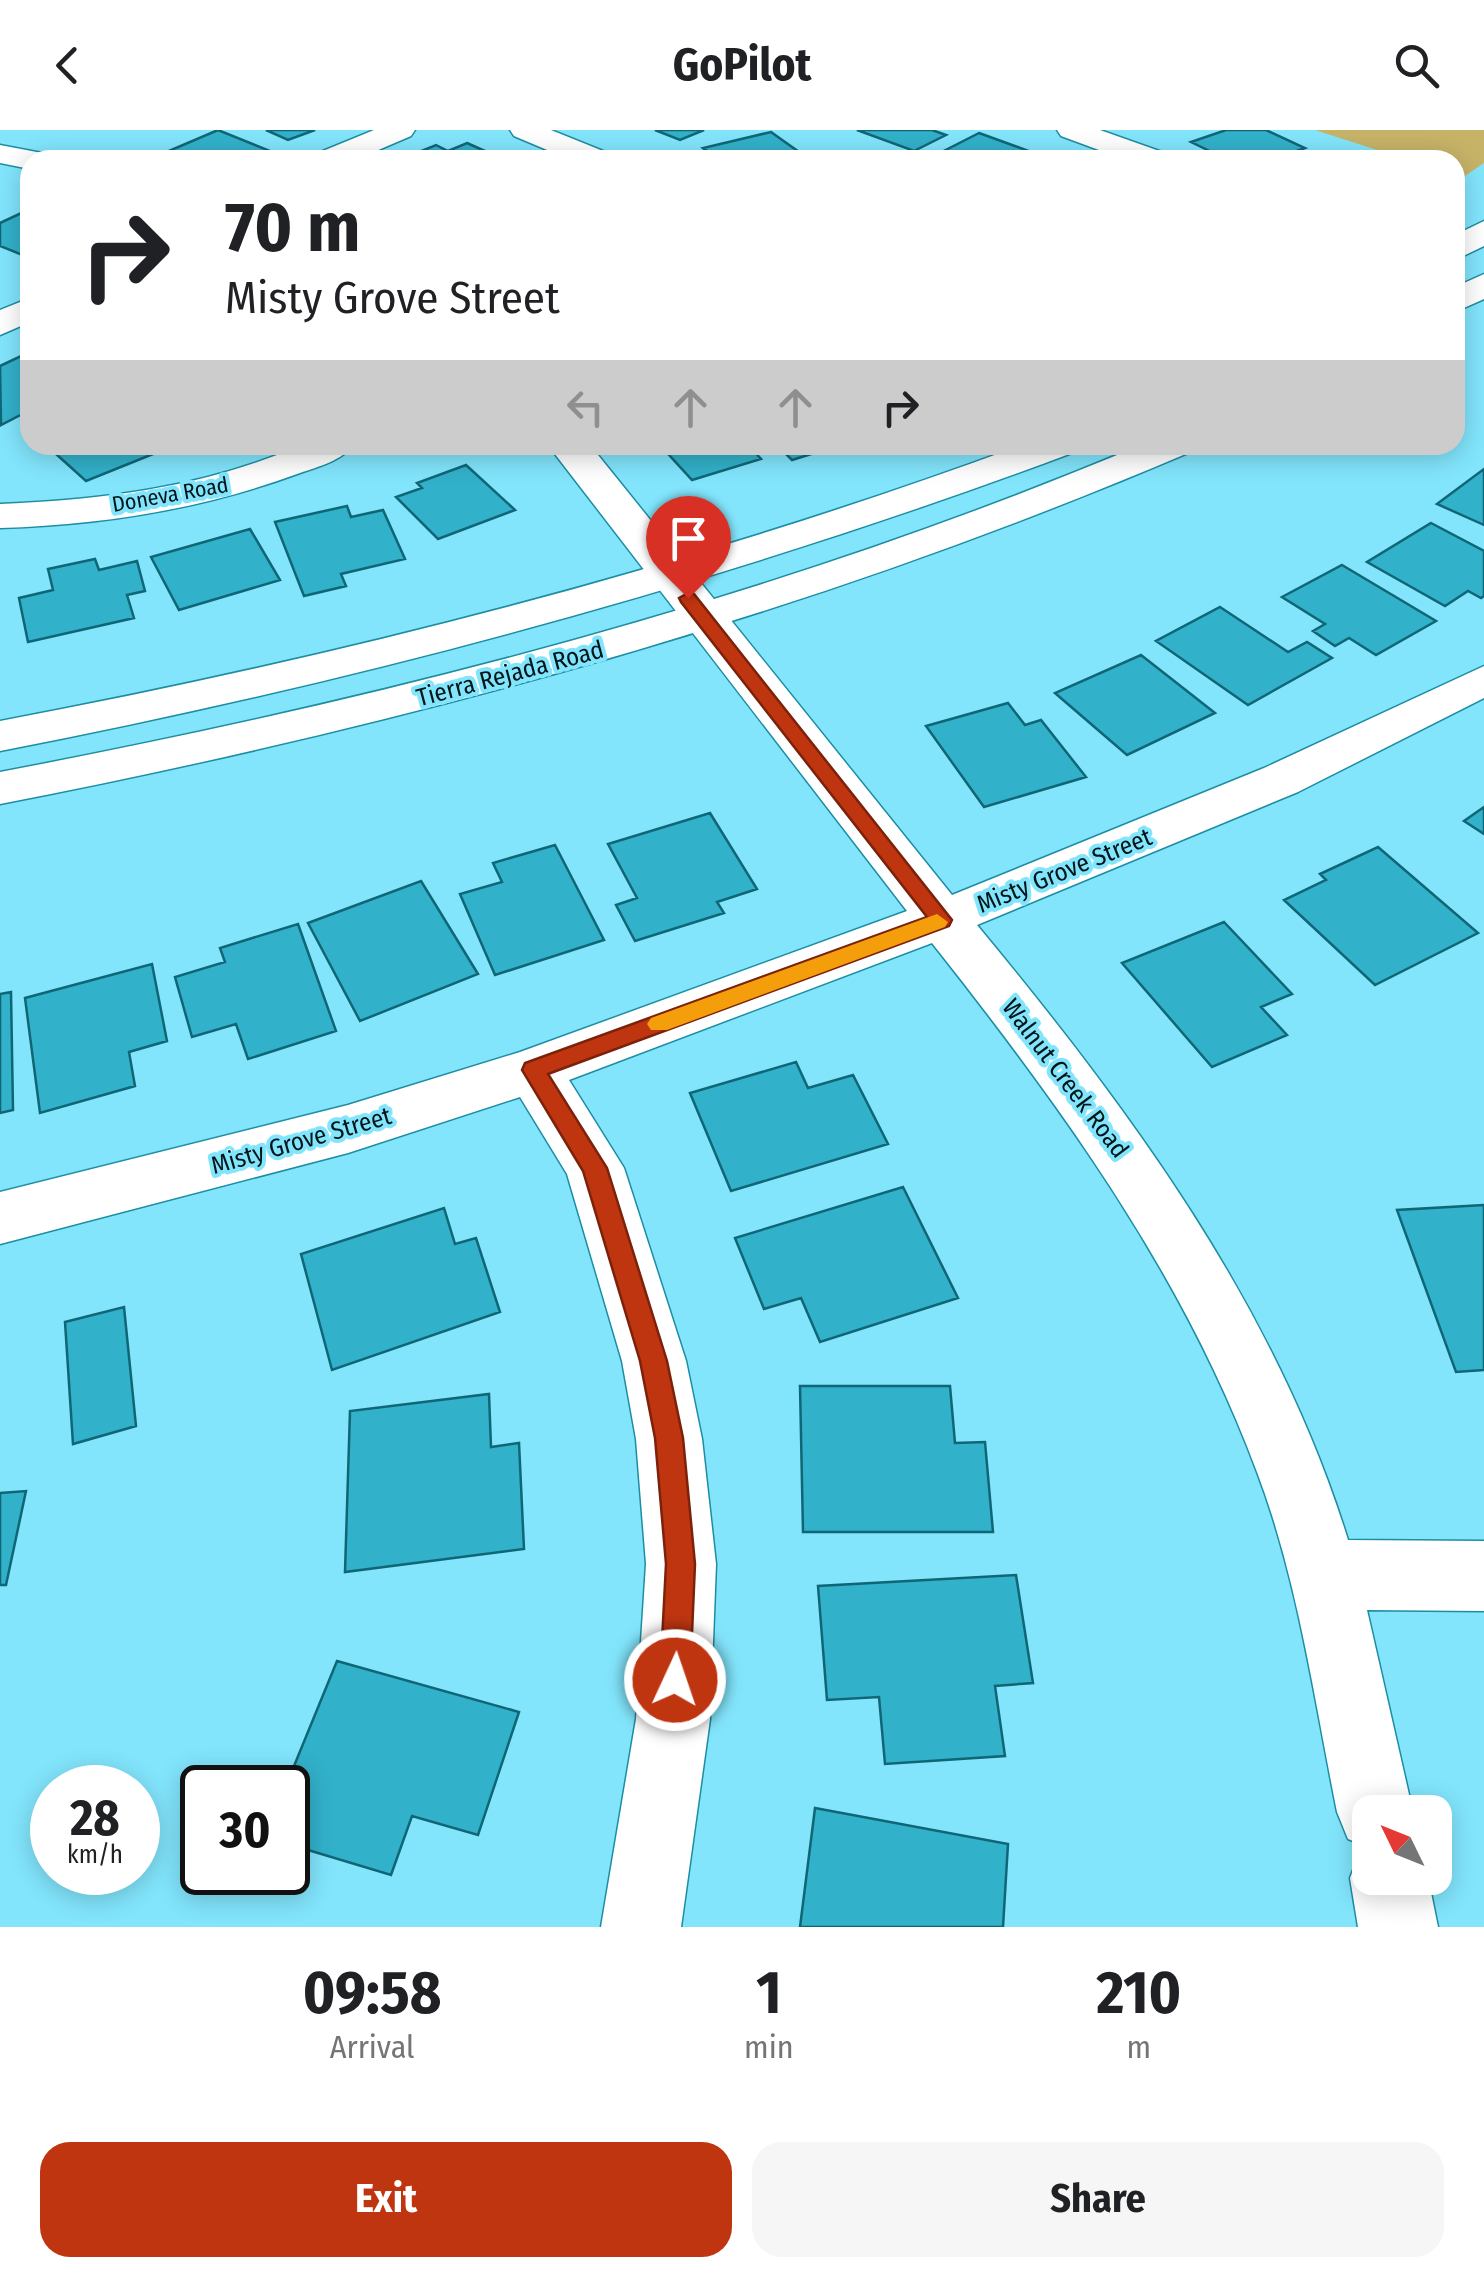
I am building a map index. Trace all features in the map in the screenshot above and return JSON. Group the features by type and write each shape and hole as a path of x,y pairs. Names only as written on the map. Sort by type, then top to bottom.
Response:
{"street":[{"path":"353,150 400,130"},
{"path":"524,130 573,150"},
{"path":"1072,130 1127,150"},
{"name":"Doneva Road","path":"0,516 94,508 204,491 313,455"},
{"name":"Walnut Creek Road","path":"576,455 1092,1106 1170,1222 1241,1354 1292,1475 1371,1795"},
{"name":"Tierra Rejada Road","path":"0,788 106,769 413,700 577,657 687,598 1032,455"},
{"name":"Tierra Rejada Road","path":"0,736 368,660 548,614 687,598 995,519 1150,455"},
{"name":"Misty Grove Street","path":"0,1218 54,1208 348,1129 534,1070 942,920 1281,780 1483,683"},
{"path":"534,1070 595,1168 654,1361 669,1438 680,1564 673,1719 659,1828 640,1927"},
{"path":"1320,1576 1484,1576"},
{"path":"1392,1895 1398,1927"}],"shaded area":[{"path":"1315,130 1484,130 1484,163 1465,176 1465,150 1377,150"}],"building":[{"path":"218,130 268,150 171,150"},
{"path":"266,130 315,130 288,140"},
{"path":"655,130 704,130 680,140"},
{"path":"857,130 932,130 946,135 911,150"},
{"path":"1226,130 1266,130 1305,148 1208,150 1191,142"},
{"path":"771,132 796,150 706,150 703,148"},
{"path":"979,133 1026,150 946,150"},
{"path":"467,143 483,150 450,150"},
{"path":"20,214 20,254 0,246 0,223"},
{"path":"20,356 20,415 1,425 0,366"},
{"path":"57,455 151,455 86,481"},
{"path":"669,455 757,455 761,459 692,480"},
{"path":"466,465 515,510 438,539 396,497 422,488 417,483"},
{"path":"1484,469 1484,525 1437,504"},
{"path":"347,506 351,517 383,510 405,559 341,574 346,586 304,596 275,522"},
{"path":"1431,523 1484,551 1484,596 1468,591 1445,606 1367,562"},
{"path":"250,529 280,580 179,610 151,557"},
{"path":"95,559 99,570 137,561 145,591 127,595 134,618 28,642 19,598 53,590 48,569"},
{"path":"1342,565 1436,621 1376,655 1349,638 1335,646 1313,631 1325,624 1282,597"},
{"path":"1220,607 1288,652 1307,642 1332,658 1248,705 1156,641"},
{"path":"1141,655 1215,713 1127,755 1055,693"},
{"path":"1008,703 1025,725 1041,720 1086,777 984,807 926,726"},
{"path":"1484,807 1484,834 1464,821"},
{"path":"710,813 757,889 717,902 724,913 635,941 616,905 637,898 608,844"},
{"path":"555,845 604,940 495,975 460,894 502,882 493,863"},
{"path":"1378,847 1478,933 1375,985 1284,900 1326,880 1320,874"},
{"path":"421,881 478,974 360,1021 308,923"},
{"path":"1224,922 1292,994 1261,1007 1287,1035 1212,1067 1122,963"},
{"path":"298,924 336,1031 248,1059 236,1024 192,1037 175,977 225,962 220,948"},
{"path":"152,964 167,1041 129,1052 135,1086 40,1113 25,998"},
{"path":"11,992 13,1110 0,1113 0,994"},
{"path":"796,1062 808,1088 853,1075 888,1144 731,1191 690,1093"},
{"path":"903,1187 958,1298 820,1342 801,1298 764,1309 735,1238"},
{"path":"1484,1205 1484,1370 1456,1372 1397,1210"},
{"path":"444,1208 455,1244 476,1238 500,1312 332,1370 301,1254"},
{"path":"124,1307 136,1426 73,1444 65,1322"},
{"path":"800,1386 950,1386 955,1443 985,1442 993,1532 803,1532"},
{"path":"489,1394 491,1447 519,1443 524,1549 345,1572 350,1411"},
{"path":"26,1491 6,1585 0,1585 0,1493"},
{"path":"1016,1575 1033,1683 995,1686 1005,1756 885,1764 879,1697 827,1700 818,1586"},
{"path":"337,1661 519,1712 478,1835 412,1816 391,1875 310,1851 310,1765 294,1765"},
{"path":"815,1808 1008,1844 1003,1927 800,1927"}],"slow traffic":[{"path":"659,1024 937,922"}],"route":[{"path":"675,1680 680,1564 669,1438 654,1361 595,1168 534,1070 942,920 688,598"}]}
